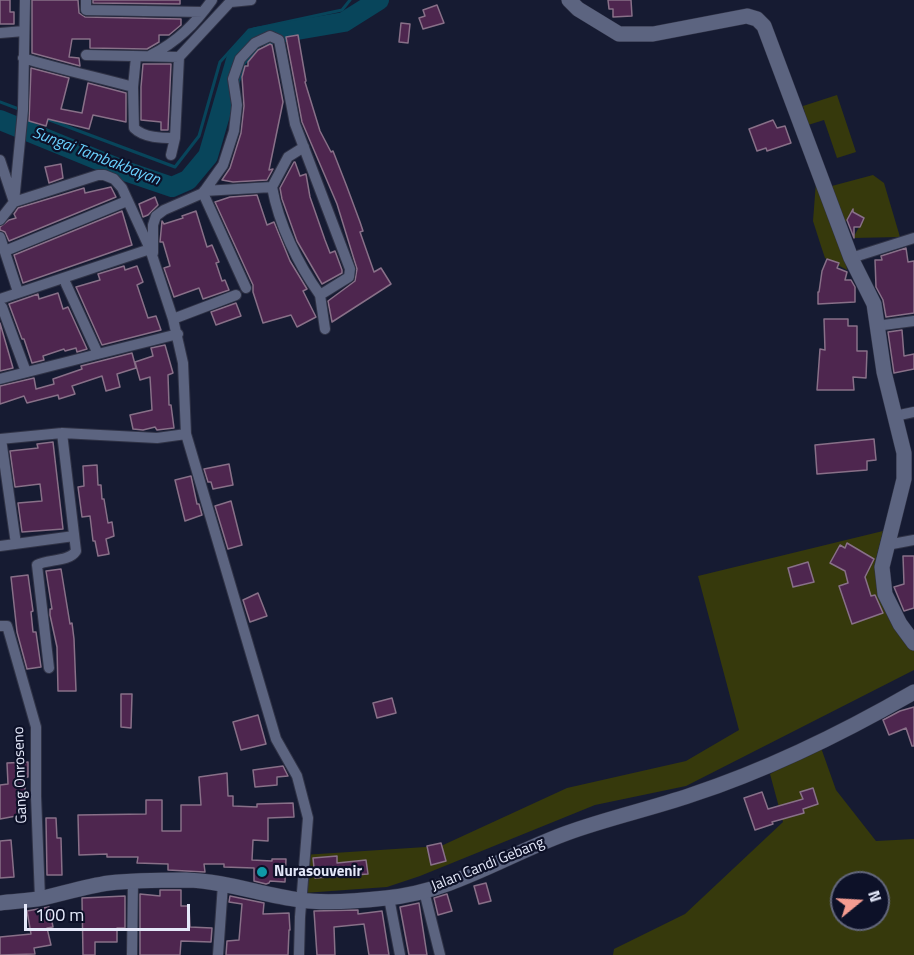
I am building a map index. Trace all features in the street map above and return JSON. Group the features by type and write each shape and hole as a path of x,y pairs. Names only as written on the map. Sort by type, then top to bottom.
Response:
{"main road":[{"path":"569,0 578,9 619,34 653,34 747,16 757,19 764,27 850,258 874,304 876,326 904,453 904,479 882,567 885,594 900,624 914,643"},
{"name":"Jalan Candi Gebang","path":"0,903 40,898 107,883 133,881 189,880 223,884 301,901 389,898 424,891 480,872 569,832 692,795 775,763 843,731 914,692"}],"street":[{"path":"0,220 14,202 23,110 25,0"},
{"path":"148,57 178,39 212,0"},
{"path":"171,155 175,138 179,57 231,1 251,0"},
{"path":"86,5 203,12"},
{"path":"0,33 24,31"},
{"path":"203,192 223,165 234,131 237,105 233,80 240,59 255,43 270,36 279,40 287,76 291,111 351,273 349,277 320,295"},
{"path":"86,55 179,57"},
{"path":"136,57 133,87 134,128 139,133 161,138 175,138"},
{"path":"23,58 53,68 87,74 133,87"},
{"path":"304,147 288,157 272,187 277,210 301,264 320,295 325,329"},
{"path":"0,160 14,202"},
{"path":"14,202 104,175 118,182 151,252 178,334 183,363 186,434 276,739 297,776 308,818 299,955"},
{"path":"26,372 1,303 18,292 151,252 154,250 153,225 156,216 203,192 272,187"},
{"path":"203,192 246,288"},
{"path":"4,251 127,201"},
{"path":"0,237 18,292"},
{"path":"850,258 914,238"},
{"path":"66,284 98,354"},
{"path":"173,319 236,295"},
{"path":"876,326 914,321"},
{"path":"0,379 178,334"},
{"path":"895,416 914,412"},
{"path":"16,544 0,439 62,433 157,438 186,434"},
{"path":"50,668 37,565 44,561 74,554 75,536 62,433"},
{"path":"0,546 75,536"},
{"path":"887,545 914,540"},
{"name":"Gang Onroseno","path":"0,626 7,626 36,727 40,898"},
{"path":"132,955 133,881"},
{"path":"218,955 223,884"},
{"path":"424,891 440,955"},
{"path":"389,898 400,955"}],"green space":[{"path":"837,95 856,152 837,158 824,120 808,125 803,106"},
{"path":"873,175 884,183 900,237 853,238 864,218 852,211 841,231 828,187"},
{"path":"816,182 844,245 847,270 825,258 813,221"},
{"path":"883,531 876,559 914,642 914,670 686,786 595,805 420,876 387,887 304,893 303,855 441,846 567,788 686,761 739,730 698,576"},
{"path":"820,745 836,790 876,841 914,839 914,955 613,955 614,949 685,914 783,822 770,774"}],"building":[{"path":"0,0 10,0 10,12 14,12 14,24 0,24"},
{"path":"32,0 78,0 79,13 85,17 181,19 181,25 169,35 159,35 159,42 147,49 90,48 90,39 72,39 69,57 79,58 80,66 32,53"},
{"path":"93,0 180,0 180,4 93,3"},
{"path":"608,0 631,0 632,16 613,17 613,9 609,9"},
{"path":"437,5 444,23 423,29 419,18 425,16 423,10"},
{"path":"401,23 410,24 408,43 399,42"},
{"path":"298,35 305,82 320,131 331,152 333,151 347,187 363,231 360,232 374,272 381,268 391,284 332,322 328,301 355,281 357,269 337,204 302,122 286,37"},
{"path":"270,44 283,102 269,170 273,169 267,180 233,182 222,180 230,168 241,133 244,106 242,77 245,66 248,66 248,62 258,50"},
{"path":"143,64 171,64 168,130 161,130 161,122 141,120"},
{"path":"31,68 69,78 61,109 82,113 88,83 126,93 126,122 93,115 89,129 48,119 46,126 29,121"},
{"path":"773,120 777,128 785,126 791,143 767,151 766,148 757,151 749,129"},
{"path":"294,162 300,176 306,174 310,197 325,240 330,253 335,251 342,270 342,273 322,284 297,241 282,199 280,188"},
{"path":"61,164 63,178 49,183 45,167"},
{"path":"111,187 116,197 9,241 5,232 0,230 0,227 9,220 16,218 14,214 18,208 84,188 85,193"},
{"path":"257,195 267,225 274,222 290,261 307,289 303,291 316,317 297,327 291,315 263,323 253,285 215,202 230,197"},
{"path":"155,197 158,205 143,217 139,204"},
{"path":"853,209 853,212 864,218 860,227 854,227 854,238 847,220"},
{"path":"122,211 132,245 23,283 14,255"},
{"path":"196,211 207,247 212,245 219,262 216,263 222,281 225,280 229,290 203,299 199,288 174,297 164,268 170,266 163,242 160,242 162,221 164,224"},
{"path":"906,248 908,262 914,261 914,313 886,317 883,300 876,287 875,260 882,260 881,256"},
{"path":"827,259 839,263 837,268 847,272 845,280 851,280 855,287 855,302 818,304 822,271"},
{"path":"124,266 125,270 137,266 143,282 137,285 148,318 156,316 161,330 102,345 76,287 100,280 98,274"},
{"path":"58,293 63,309 68,307 87,349 77,352 76,348 65,351 64,349 43,356 44,360 32,363 9,304 38,294 39,299"},
{"path":"236,303 241,316 216,325 211,312"},
{"path":"824,319 848,319 848,326 857,326 857,351 867,351 866,378 853,377 854,390 817,390 820,349 825,350"},
{"path":"0,323 13,368 0,371"},
{"path":"902,330 904,356 914,354 914,369 894,373 888,332"},
{"path":"165,345 173,373 168,375 169,405 171,405 174,428 133,429 130,415 152,410 150,377 140,380 135,362 153,356 151,348"},
{"path":"132,353 136,368 117,374 120,387 106,391 102,376 72,386 75,394 59,399 58,395 27,403 24,396 0,404 0,386 34,378 36,389 54,384 53,379 82,369 81,366"},
{"path":"874,439 876,460 867,461 867,470 817,474 815,445"},
{"path":"53,442 63,529 22,532 18,503 42,501 40,484 15,487 10,451 38,448 37,444"},
{"path":"229,464 233,485 213,489 204,469"},
{"path":"97,465 98,485 101,485 108,523 112,522 114,536 106,539 109,554 98,556 95,541 93,541 90,516 82,517 78,487 84,486 83,466"},
{"path":"191,476 197,504 199,504 202,515 185,521 175,480"},
{"path":"231,501 242,545 228,549 215,506"},
{"path":"847,543 874,559 865,577 871,596 875,595 883,613 852,624 839,586 848,583 845,571 830,563 840,545 845,548"},
{"path":"903,556 914,556 914,608 904,611 894,587 904,584"},
{"path":"808,562 814,582 793,587 788,568"},
{"path":"61,569 74,639 76,691 58,691 57,647 50,615 50,609 52,609 46,571"},
{"path":"28,575 33,611 31,612 33,632 36,632 41,667 27,669 17,632 11,577"},
{"path":"258,593 267,616 250,622 243,600"},
{"path":"121,694 132,694 131,728 121,727"},
{"path":"392,698 396,713 377,718 373,703"},
{"path":"914,707 914,746 912,746 906,728 889,735 883,720"},
{"path":"258,715 266,744 241,750 233,722"},
{"path":"28,762 28,777 25,777 27,814 0,819 0,785 8,784 7,763"},
{"path":"283,766 288,776 277,777 277,785 255,787 253,770"},
{"path":"227,773 228,796 233,796 233,806 257,807 257,804 293,803 294,817 268,818 268,841 253,840 252,860 286,859 285,882 270,881 266,884 254,881 254,868 224,867 224,864 204,864 205,872 168,870 168,864 137,863 138,857 107,857 107,854 79,855 78,815 146,814 146,800 162,800 162,831 181,831 181,805 201,805 199,777"},
{"path":"813,788 818,804 803,809 804,813 772,822 773,824 755,830 744,798 762,792 768,809 803,799 800,792"},
{"path":"46,818 56,818 57,838 61,838 62,875 47,875"},
{"path":"11,840 14,877 0,878 0,841"},
{"path":"441,843 446,861 431,865 427,846"},
{"path":"337,856 337,863 366,860 368,874 315,878 313,858"},
{"path":"486,883 491,901 479,904 474,886"},
{"path":"160,890 181,890 181,906 189,906 190,927 212,928 211,942 181,941 180,955 140,955 140,894 160,896"},
{"path":"447,894 452,911 438,915 434,898"},
{"path":"125,896 125,928 117,928 117,942 95,942 95,955 83,955 82,898"},
{"path":"230,896 264,903 263,914 289,913 288,955 226,955 227,941 239,940 242,904 229,902"},
{"path":"419,903 427,955 409,955 400,907"},
{"path":"49,907 53,927 47,928 51,945 34,948 35,954 0,955 0,937 31,934 27,911"},
{"path":"358,910 358,914 382,911 389,955 369,955 364,924 334,927 335,955 317,955 314,911"}],"waterway":[{"path":"47,119 175,167 199,136 220,62 249,30 342,10 350,0"},
{"name":"Sungai Tambakbayan","path":"0,120 125,171 172,187 188,180 208,156 236,60 256,37 344,22 379,0"},
{"path":"0,102 32,114"}],"place":[{"name":"Nurasouvenir","path":"262,872"}]}
